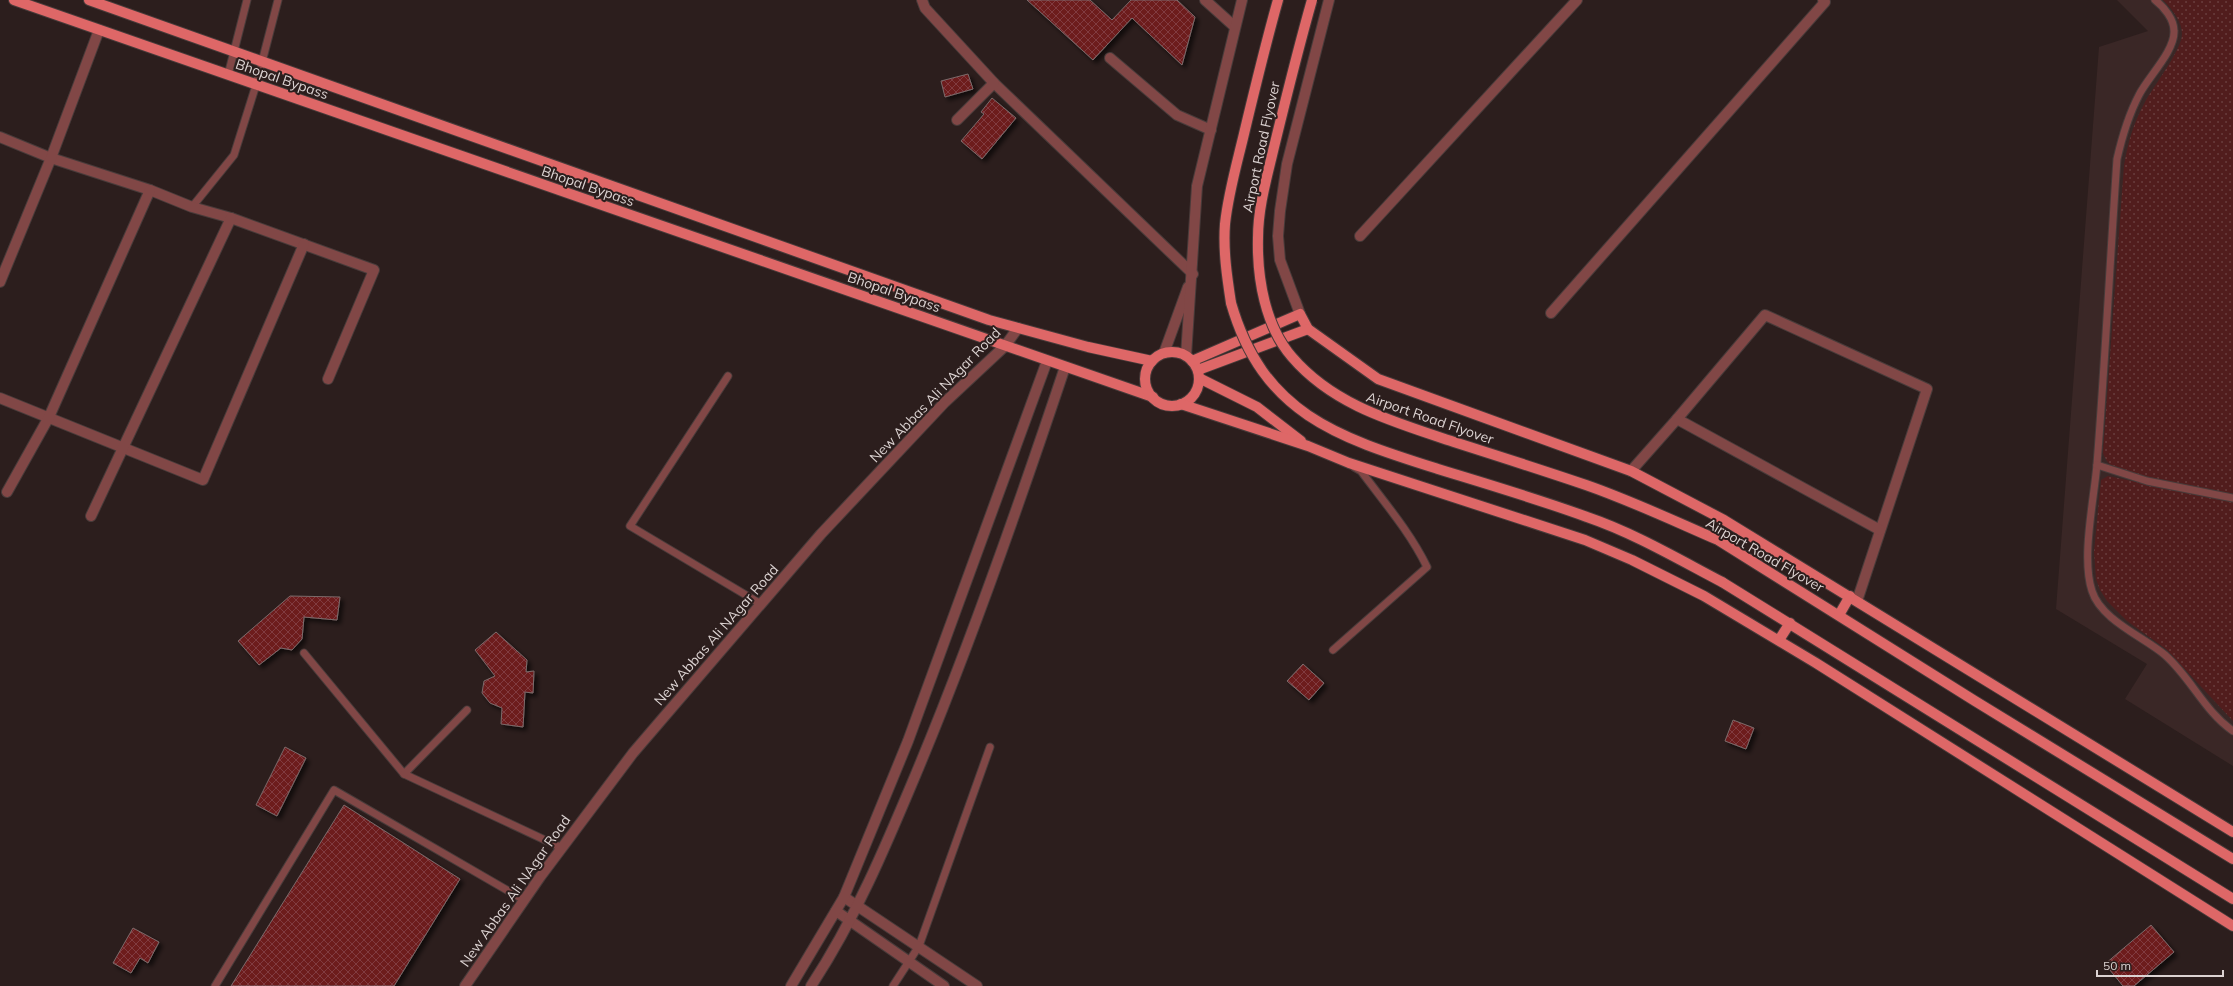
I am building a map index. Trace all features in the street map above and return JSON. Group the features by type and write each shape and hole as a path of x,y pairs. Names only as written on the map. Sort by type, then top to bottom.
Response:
{"main road":[{"name":"Bhopal Bypass","path":"14,0 256,86 1153,397"},
{"name":"Bhopal Bypass","path":"89,0 988,320 1088,347 1152,361"},
{"name":"Airport Road Flyover","path":"1278,0 1265,44 1229,195 1225,225 1227,277 1231,303 1246,346 1265,376 1277,390 1304,413 1355,440 1389,454 1619,529 1722,582 1790,622 1840,656 2233,899"},
{"name":"Airport Road Flyover","path":"1312,0 1291,77 1262,200 1258,237 1260,276 1264,297 1281,342 1292,357 1330,392 1370,413 1606,492 1658,512 1718,540 1975,701 2233,858"},
{"path":"2233,832 1724,520 1631,471 1378,378 1308,329 1300,314 1189,358 1172,352 1164,353 1152,361 1148,368 1146,383 1153,397 1166,405 1182,404 1308,446 1349,463 1585,540 1632,560 1704,596 1779,640 2233,926"},
{"path":"1198,374 1308,329"},
{"path":"1189,358 1198,374 1257,407 1308,446"},
{"path":"1182,404 1194,394 1198,374"},
{"path":"1839,615 1853,599"},
{"path":"1779,640 1790,622"}],"street":[{"path":"922,0 925,8 994,83 1192,274"},
{"path":"1205,0 1216,4 1235,27"},
{"path":"1189,358 1197,186 1242,0"},
{"path":"1300,314 1280,260 1278,236 1280,211 1287,164 1329,0"},
{"path":"1360,236 1577,0"},
{"path":"1551,313 1825,2 1823,0"},
{"path":"0,282 51,158 99,30"},
{"path":"1110,58 1177,115 1211,130"},
{"path":"957,120 994,83"},
{"path":"0,137 51,158 150,190 192,207 231,218 374,270 328,379"},
{"path":"7,492 48,418 150,190"},
{"path":"91,516 231,218"},
{"path":"0,398 203,480 304,244"},
{"path":"1164,353 1192,274"},
{"path":"1631,471 1765,316 1927,389 1880,530 1853,599"},
{"name":"New Abbas Ali NAgar Road","path":"465,986 524,900 633,753 821,534 939,408 1004,346 1018,328"},
{"path":"791,986 844,897 908,741 1047,360"},
{"path":"811,986 826,964 876,868 935,727 1022,498 1065,367"},
{"path":"1677,419 1880,530"},
{"path":"844,897 919,946 976,986"},
{"path":"836,911 944,986"}],"lane":[{"path":"228,76 233,51 247,0"},
{"path":"192,207 234,155 256,86 278,0"},
{"path":"2155,0 2166,12 2174,30 2173,39 2140,93 2131,111 2122,137 2117,159 2097,465 2089,549 2089,579 2092,593 2102,607 2118,623 2166,656 2208,707 2233,731"},
{"path":"728,376 630,526 761,604"},
{"path":"1333,650 1427,567 1420,551 1361,471 1349,463"},
{"path":"2097,465 2147,481 2233,498"},
{"path":"304,653 404,774 562,848"},
{"path":"404,774 467,710"},
{"path":"893,986 919,946 990,748"},
{"path":"216,986 334,790 524,900"}],"shaded area":[{"path":"2117,0 2233,0 2233,766 2125,699 2147,664 2056,609 2099,47 2148,31"},
{"path":"2163,0 2233,0 2233,494 2172,484 2141,477 2114,467 2106,459 2103,453 2124,165 2129,141 2140,111 2177,49 2181,41 2182,34 2182,29 2173,11"},
{"path":"2108,476 2233,502 2233,721 2166,649 2127,621 2107,601 2100,590 2096,579 2094,552 2101,480"}],"building":[{"path":"1027,0 1090,0 1112,20 1131,0 1177,0 1195,17 1182,65 1132,18 1093,60"},
{"path":"968,74 973,89 945,97 941,81"},
{"path":"992,98 1016,118 982,159 961,141 984,114 981,112"},
{"path":"290,596 340,597 337,620 304,617 302,639 292,650 281,648 259,665 238,641"},
{"path":"496,632 527,660 526,672 534,671 533,693 525,692 523,727 501,724 502,708 490,703 482,693 484,681 495,676 475,650"},
{"path":"1303,664 1324,683 1309,700 1287,681"},
{"path":"1733,720 1754,728 1746,749 1725,741"},
{"path":"285,747 306,758 277,816 256,805"},
{"path":"344,805 460,879 394,986 231,986"},
{"path":"2151,925 2174,952 2134,986 2123,986 2105,964"},
{"path":"133,928 159,942 148,963 140,958 131,973 113,963"}]}
